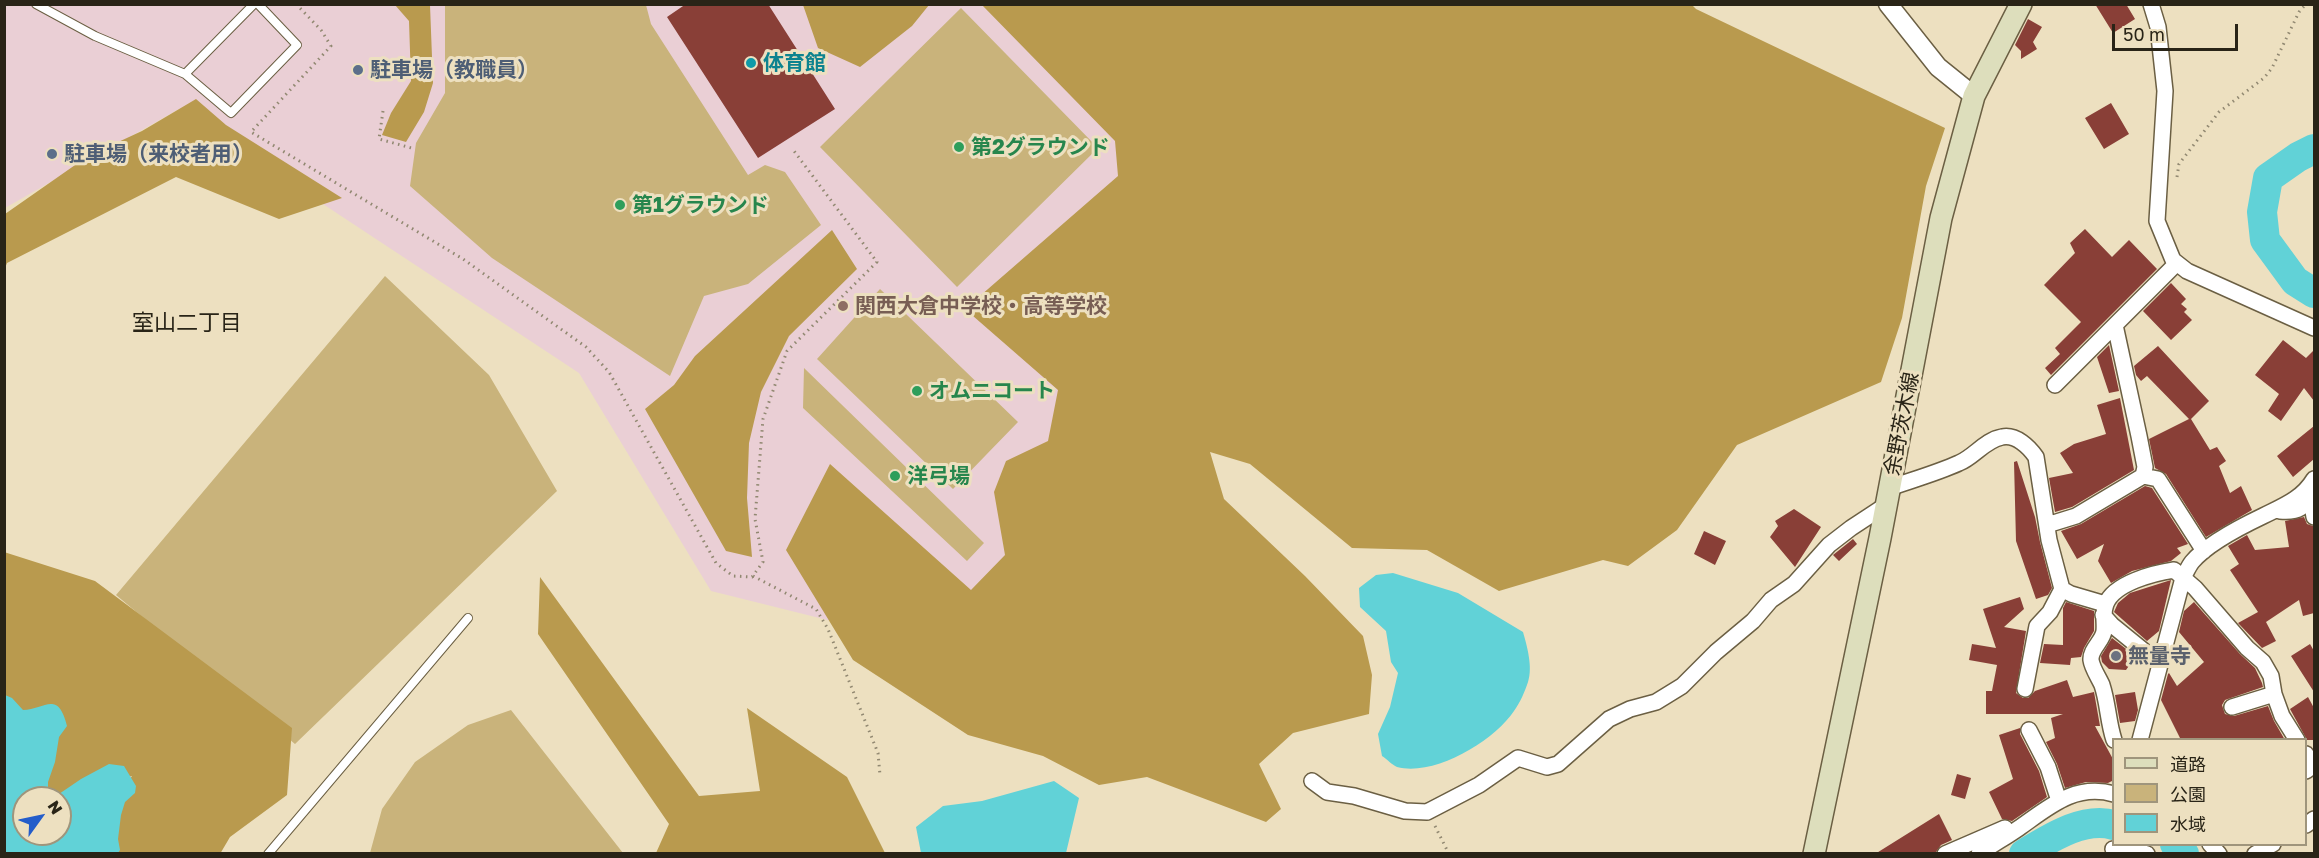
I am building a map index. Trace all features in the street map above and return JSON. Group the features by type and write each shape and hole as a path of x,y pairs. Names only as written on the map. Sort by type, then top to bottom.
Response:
{"main road":[{"name":"余野茨木線","path":"1814,854 1888,497 1941,218 1974,96 2021,4"}],"street":[{"path":"1888,4 1938,67 1974,96"},
{"path":"2151,4 2158,27 2165,91 2157,221 2173,260 2187,271 2314,328"},
{"path":"2055,385 2177,263"},
{"path":"2115,325 2145,467 2144,476"},
{"path":"1312,781 1327,792 1354,796 1405,811 1427,812 1479,785 1518,758 1547,767 1558,764 1609,719 1630,709 1669,696 1753,621 1772,600 1794,584 1829,545 1888,497 1961,463 1987,444 2003,436 2029,447 2036,457 2046,525 2062,589 2050,612 2037,626 2025,689"},
{"path":"2046,525 2076,516 2144,476 2158,479 2204,551"},
{"path":"2141,738 2183,578 2192,562 2204,551 2307,492 2314,478"},
{"path":"2273,511 2298,510 2306,506 2313,496"},
{"path":"2313,496 2314,517"},
{"path":"2114,738 2103,686 2091,661 2092,654 2104,635 2104,609 2115,592 2149,575 2174,570 2195,588 2247,648 2263,662 2271,676 2274,694 2282,716 2295,738"},
{"path":"2062,589 2104,609 2112,626 2160,663"},
{"path":"2232,707 2274,694"},
{"path":"2029,730 2048,767 2059,801"},
{"path":"2310,764 2314,783"},
{"path":"1945,854 2043,810 2070,795 2088,790 2112,794"},
{"path":"1979,854 2043,810"},
{"path":"2255,854 2269,846"},
{"path":"2113,849 2127,848 2147,854"}],"lane":[{"path":"36,4 106,40 185,74 231,113 297,45 256,4 185,74"},
{"path":"268,854 468,618"}],"path":[{"path":"296,4 321,30 331,46 251,132 463,259 586,347 609,372 716,563 733,576 753,576 816,609 828,628 878,753 880,775"},
{"path":"2175,184 2179,164 2219,112 2264,78 2272,68 2299,12 2306,4"},
{"path":"383,111 379,139 415,149"},
{"path":"753,576 763,562 755,519 763,419 787,351 877,262 794,151"},
{"path":"1427,812 1449,854"}],"shaded area":[{"path":"803,4 929,5 912,26 860,67 818,48"},
{"name":"関西大倉中学校・高等学校","path":"1020,4 1238,240 984,659 711,591 579,373 179,109 5,208 5,5"},
{"path":"395,5 430,5 433,83 424,112 406,142 382,135 391,113 411,81 409,21"},
{"path":"982,5 1692,5 1696,9 1945,128 1926,186 1902,318 1881,382 1737,445 1677,530 1628,566 1603,560 1499,591 1427,550 1352,548 1250,464 1210,452 1224,499 1305,576 1363,636 1372,675 1369,714 1293,733 1259,764 1281,809 1266,822 1147,777 1099,785 1043,756 968,735 853,660 786,550 830,464 971,590 1005,555 994,492 1006,461 1048,441 1058,390 965,309 1118,176 1115,141"},
{"path":"196,99 226,125 342,198 279,219 176,177 7,263 5,268 5,214 88,156 142,131"},
{"path":"832,230 857,269 789,336 761,392 749,443 747,498 752,557 726,551 645,409 674,385 695,356"},
{"path":"4,552 95,581 292,728 287,795 230,837 220,854 110,853 109,810 132,776 72,793 72,786 47,786 5,708"},
{"path":"540,577 699,796 760,791 747,708 847,777 885,853 656,853 669,824 538,634"}],"green space":[{"name":"第1グラウンド","path":"445,5 646,5 651,24 748,175 765,165 785,172 821,225 748,284 704,296 670,376 492,258 410,186 416,143 445,93"},
{"name":"第2グラウンド","path":"961,8 1098,148 957,287 820,147"},
{"path":"385,276 489,375 557,491 295,744 116,595"},
{"name":"オムニコート","path":"880,289 1018,422 953,489 817,359"},
{"name":"洋弓場","path":"804,368 984,543 967,561 803,408"},
{"path":"511,710 623,853 370,853 382,809 415,762 468,725"}],"water":[{"path":"1393,573 1458,593 1523,632 1529,657 1530,670 1527,686 1514,711 1505,722 1478,745 1445,762 1428,767 1412,769 1393,765 1382,756 1378,734 1390,707 1398,673 1391,662 1386,631 1360,607 1359,588 1376,575"},
{"path":"5,695 12,698 23,710 55,705 63,715 67,726 59,737 48,786 12,786 12,846 72,846 71,786 109,764 124,766 136,786 135,793 125,802 121,815 118,853 5,853"},
{"path":"1054,781 1079,798 1066,853 921,853 916,827 943,806 982,801"}],"building":[{"name":"体育館","path":"686,4 768,4 835,109 758,158 667,17"},
{"path":"2095,4 2126,4 2135,19 2113,33"},
{"path":"2028,19 2042,27 2033,42 2037,49 2021,59 2021,51 2015,45"},
{"path":"2111,103 2129,134 2104,149 2085,118"},
{"path":"2085,229 2112,257 2129,240 2157,269 2051,375 2045,368 2060,354 2055,348 2081,322 2044,285 2075,253 2070,243"},
{"path":"2171,283 2186,299 2181,304 2187,309 2184,312 2192,320 2171,340 2143,311"},
{"path":"2283,340 2306,358 2314,350 2314,401 2304,388 2281,421 2268,411 2279,394 2255,375"},
{"path":"2109,345 2119,391 2109,393 2097,357"},
{"path":"2158,346 2209,401 2191,419 2210,450 2217,447 2226,461 2219,466 2230,493 2241,486 2252,510 2206,537 2166,474 2155,468 2149,439 2189,419 2147,376 2141,381 2136,375 2134,366"},
{"path":"2120,398 2134,470 2072,507 2055,512 2049,478 2073,473 2060,453 2074,444 2106,434 2097,405"},
{"path":"2314,426 2314,459 2293,477 2277,456"},
{"path":"2017,461 2035,517 2052,588 2048,595 2036,599 2016,541 2014,462"},
{"path":"2145,486 2152,488 2188,544 2177,548 2181,553 2171,561 2132,571 2111,583 2098,561 2104,544 2077,559 2061,531 2081,524"},
{"path":"1794,509 1821,527 1795,567 1770,537 1778,526 1775,521"},
{"path":"2304,517 2307,524 2313,526 2314,534 2314,613 2303,616 2299,600 2266,622 2276,641 2262,648 2238,623 2258,612 2230,570 2239,564 2228,546 2247,535 2255,550 2289,547 2285,521"},
{"path":"1704,531 1726,541 1715,565 1694,554"},
{"path":"1853,539 1857,544 1839,561 1833,555"},
{"path":"2171,580 2159,631 2147,641 2114,612 2118,603 2130,593"},
{"path":"2020,597 2024,609 2004,627 2026,631 2016,693 2023,698 2028,698 2035,691 2067,680 2073,697 2094,692 2100,726 2095,726 2112,757 2112,781 2108,783 2086,782 2065,788 2046,742 2055,738 2051,718 2063,714 1986,714 1986,691 1992,691 1997,665 1969,660 1972,644 1996,648 1983,609"},
{"path":"2066,602 2094,611 2094,631 2081,657 2071,658 2070,665 2040,663 2044,644 2063,645 2063,608"},
{"path":"2194,602 2255,668 2262,683 2263,687 2225,700 2222,705 2225,714 2234,716 2268,706 2284,738 2180,738 2161,700 2168,674 2177,686 2204,662 2179,632 2184,611"},
{"path":"2112,638 2130,652 2131,663 2126,670 2109,669 2102,662 2101,656"},
{"path":"2310,644 2314,651 2314,692 2291,656"},
{"path":"2135,692 2138,710 2135,721 2120,723 2115,695"},
{"path":"2308,697 2314,708 2314,740 2307,740 2290,709"},
{"path":"2020,728 2020,734 2039,771 2047,797 2012,821 2002,819 1989,792 2013,779 1999,735"},
{"path":"1957,774 1971,778 1965,799 1951,795"},
{"path":"1939,814 1952,840 1941,845 1936,852 1875,854"}],"waterway":[{"path":"2314,149 2268,178 2262,212 2265,240 2295,281 2314,293"},
{"path":"2024,854 2078,826 2102,823 2112,825"},
{"path":"2177,846 2184,854"}],"place":[{"name":"体育館","path":"751,63"},
{"name":"駐車場（教職員）","path":"358,70"},
{"name":"第2グラウンド","path":"959,147"},
{"name":"駐車場（来校者用）","path":"52,154"},
{"name":"第1グラウンド","path":"620,205"},
{"name":"関西大倉中学校・高等学校","path":"843,306"},
{"name":"オムニコート","path":"917,391"},
{"name":"洋弓場","path":"895,476"},
{"name":"無量寺","path":"2116,656"}],"district":[{"name":"室山二丁目","path":"187,323"}]}
